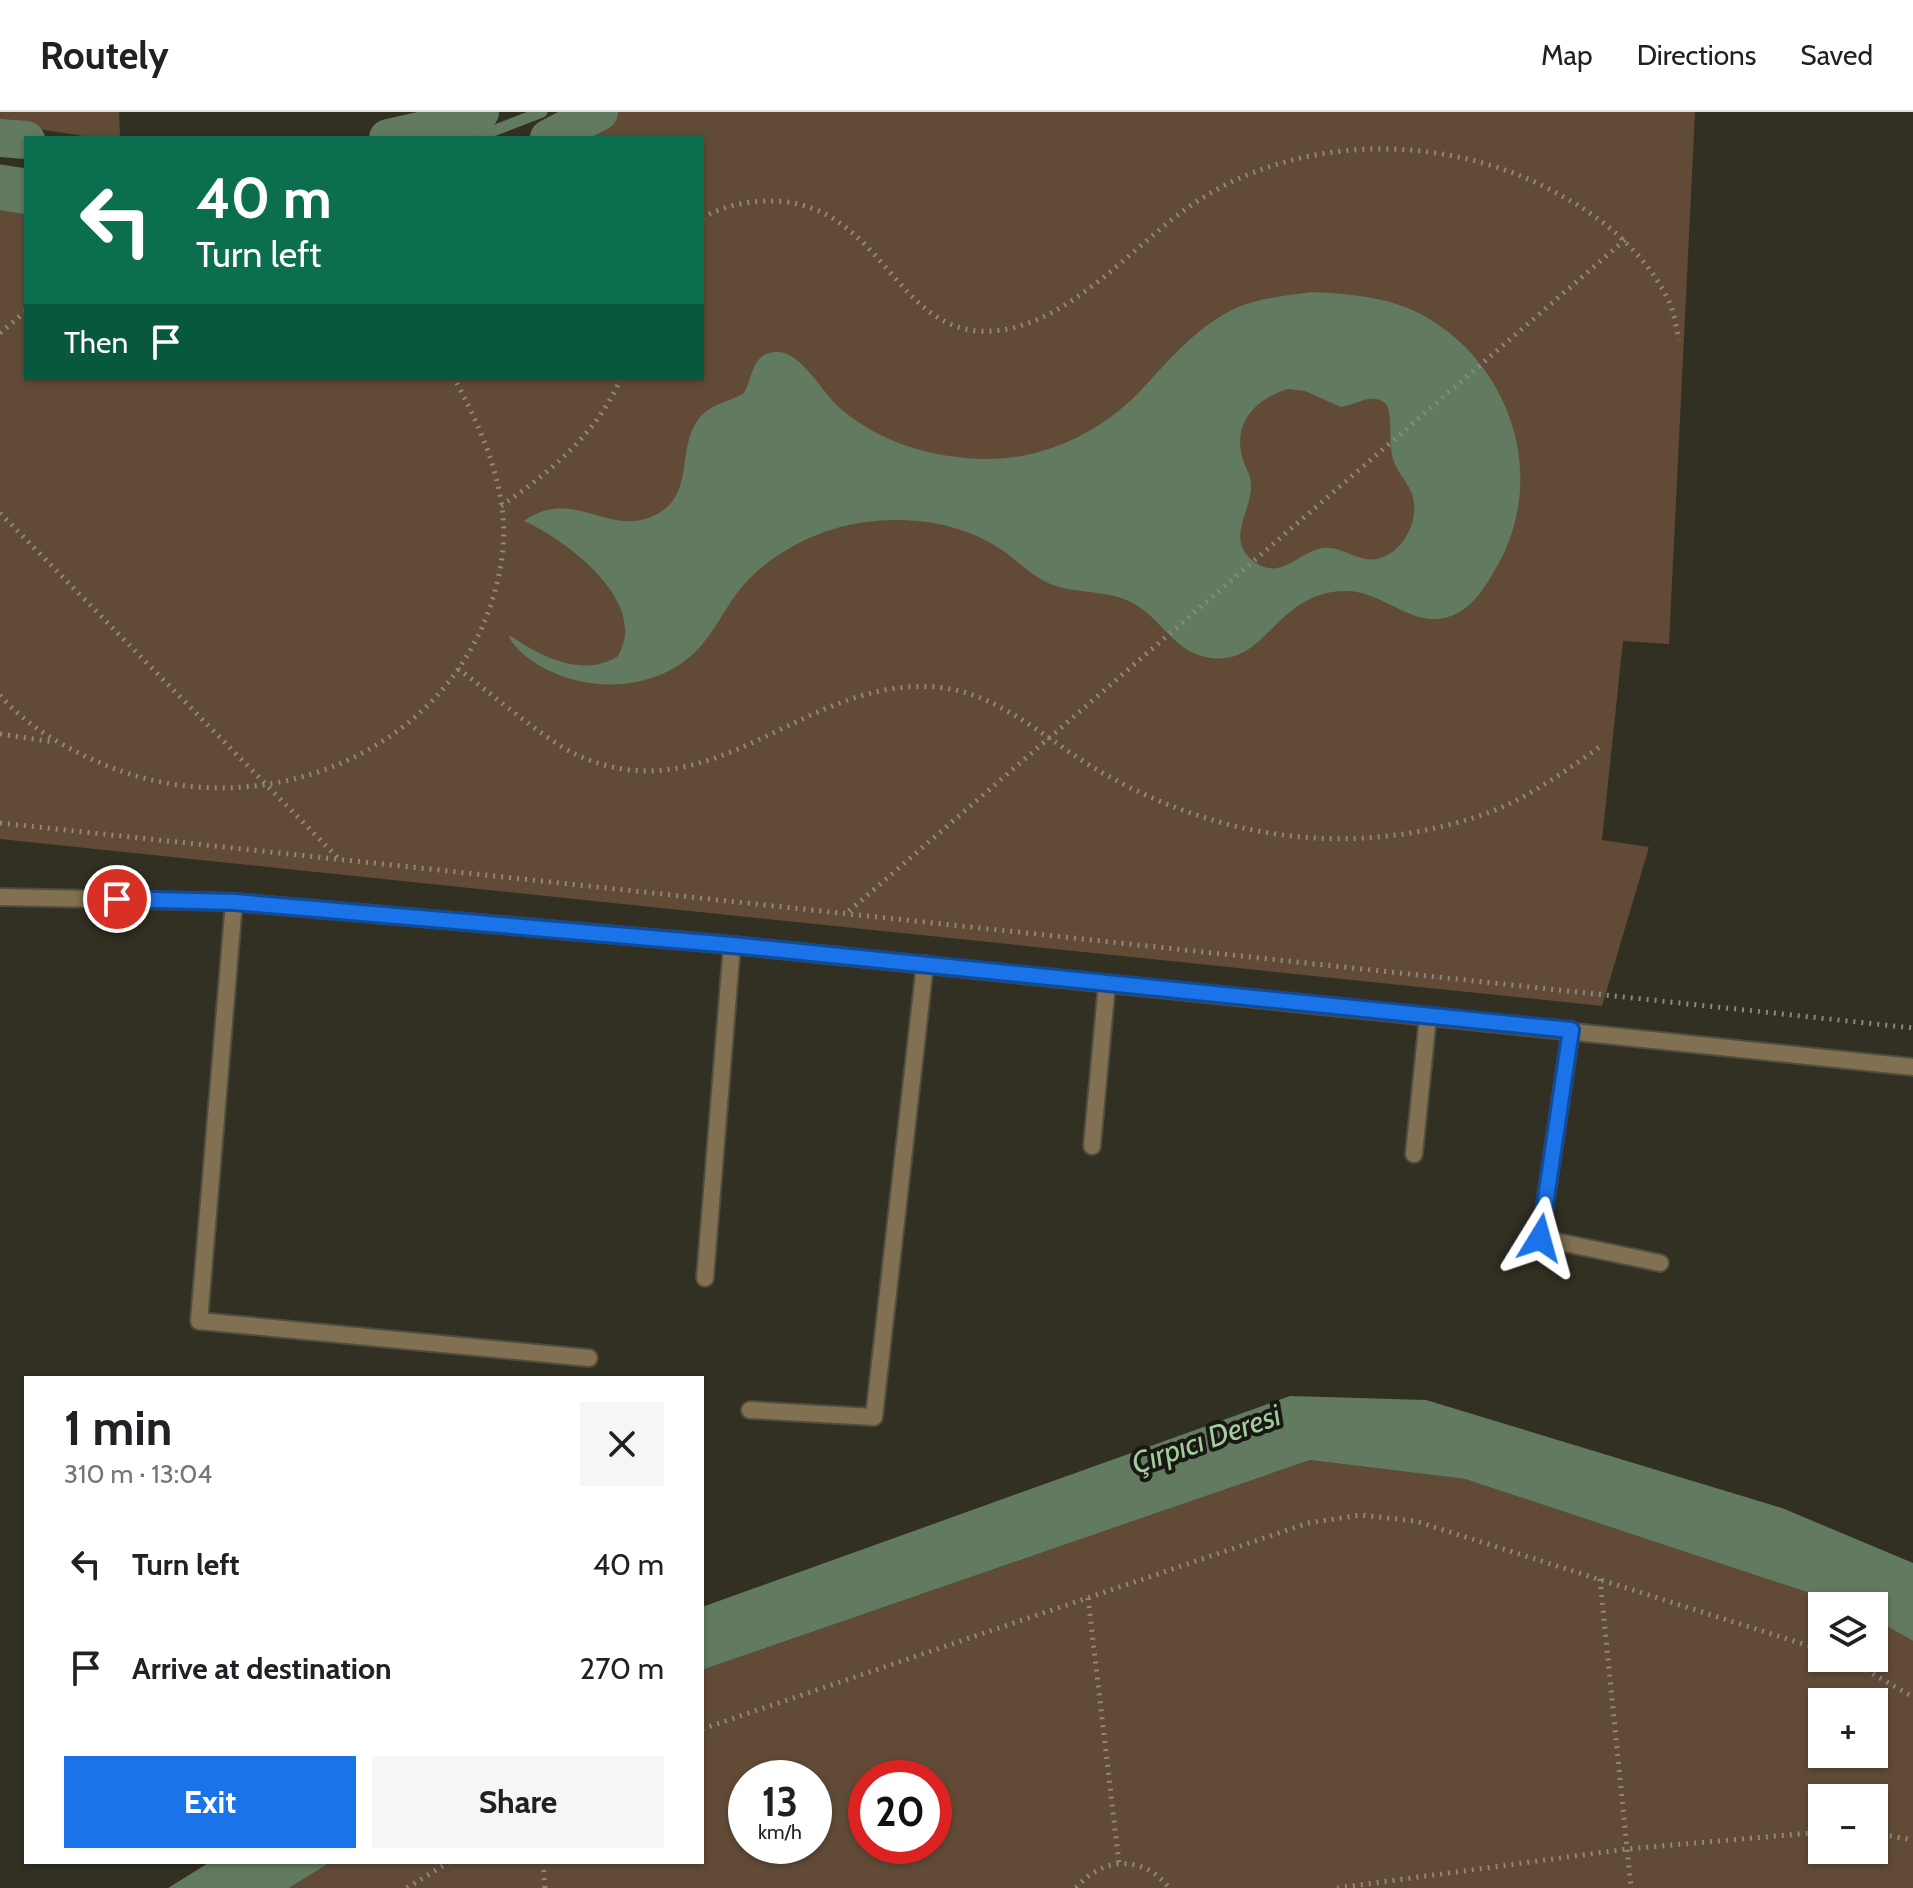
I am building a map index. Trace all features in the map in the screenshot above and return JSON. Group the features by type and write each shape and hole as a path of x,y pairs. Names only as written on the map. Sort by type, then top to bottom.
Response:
{"street":[{"path":"0,897 234,902 732,945 1913,1067"},
{"path":"234,902 199,1321 589,1358"},
{"path":"705,1278 732,945"},
{"path":"750,1410 874,1417 925,964"},
{"path":"1092,1146 1107,983"},
{"path":"1414,1154 1428,1016"},
{"path":"1571,1030 1540,1238 1660,1263"}],"path":[{"path":"704,217 733,205 764,200 792,202 821,210 847,225 932,314 952,325 976,331 1002,331 1051,311 1114,271 1185,210 1231,182 1282,163 1340,151 1401,148 1463,155 1521,175 1576,203 1626,239 1669,301 1679,340"},
{"path":"848,912 1626,239"},
{"path":"0,333 24,313"},
{"path":"0,695 39,730 60,742 122,772 166,783 212,788 266,785 341,766 380,743 416,717 477,643 493,599 503,555 501,506 490,456 472,411 455,380"},
{"path":"501,506 535,482 587,435 608,407 620,380"},
{"path":"0,513 339,859"},
{"path":"458,669 572,753 609,767 646,773 683,769 718,759 857,695 890,688 947,688 975,697 1107,776 1177,809 1258,832 1345,841 1417,833 1485,814 1545,785 1601,746"},
{"path":"0,734 60,742"},
{"path":"0,823 1913,1028"},
{"path":"704,1728 1308,1523 1361,1515 1415,1521 1808,1646"},
{"path":"1600,1579 1631,1888"},
{"path":"1088,1598 1119,1863"},
{"path":"1869,1672 1913,1697"},
{"path":"1337,1888 1627,1849 1808,1833"},
{"path":"1888,1836 1913,1840"},
{"path":"1076,1888 1102,1866 1119,1863 1138,1864 1155,1872 1169,1888"},
{"path":"407,1888 446,1864"},
{"path":"543,1864 545,1888"}],"shaded area":[{"path":"0,112 119,112 120,136 83,136 0,123"},
{"path":"599,112 1695,112 1669,644 1623,641 1602,840 1649,847 1602,1006 0,839 0,191 24,195 24,380 704,380 704,136 553,136"},
{"path":"1310,1460 1465,1479 1808,1592 1808,1672 1888,1672 1888,1627 1913,1641 1913,1888 289,1888 328,1864 704,1864 704,1669"}],"water":[{"path":"1312,292 1385,301 1426,317 1456,339 1481,365 1500,395 1513,428 1520,463 1519,499 1511,534 1496,568 1477,597 1457,614 1434,619 1409,613 1359,592 1321,594 1302,603 1246,651 1230,657 1211,658 1179,644 1146,612 1126,600 1053,585 986,540 952,527 896,520 844,526 786,550 742,587 698,649 686,660 641,681 608,684 575,680 539,665 522,653 510,639 509,635 547,657 575,665 603,663 617,657 625,636 623,616 614,595 581,558 524,521 542,511 559,508 625,521 641,520 659,513 678,493 689,440 701,416 744,393 757,362 766,354 784,353 793,358 841,409 889,439 944,455 1005,458 1027,455 1070,441 1110,418 1194,336 1230,311 1260,300","holes":["1288,389 1305,391 1341,407 1370,399 1387,405 1393,459 1413,497 1414,516 1407,535 1386,556 1369,559 1326,548 1273,568 1256,563 1241,545 1240,536 1251,485 1240,444 1244,422 1266,398"]},
{"name":"Çırpıcı Deresi","path":"1290,1396 1426,1400 1782,1508 1913,1563 1913,1641 1888,1627 1888,1592 1808,1592 1465,1479 1310,1460 704,1669 704,1606"},
{"path":"207,1864 328,1864 289,1888 168,1888"}],"waterway":[{"path":"397,136 451,124 480,112"},
{"path":"480,136 542,112"},
{"path":"553,136 599,112"},
{"path":"0,138 24,140"},
{"path":"0,170 24,174"},
{"path":"0,191 24,195"}],"route":[{"path":"117,899 234,902 732,945 1571,1030 1540,1238"}]}
